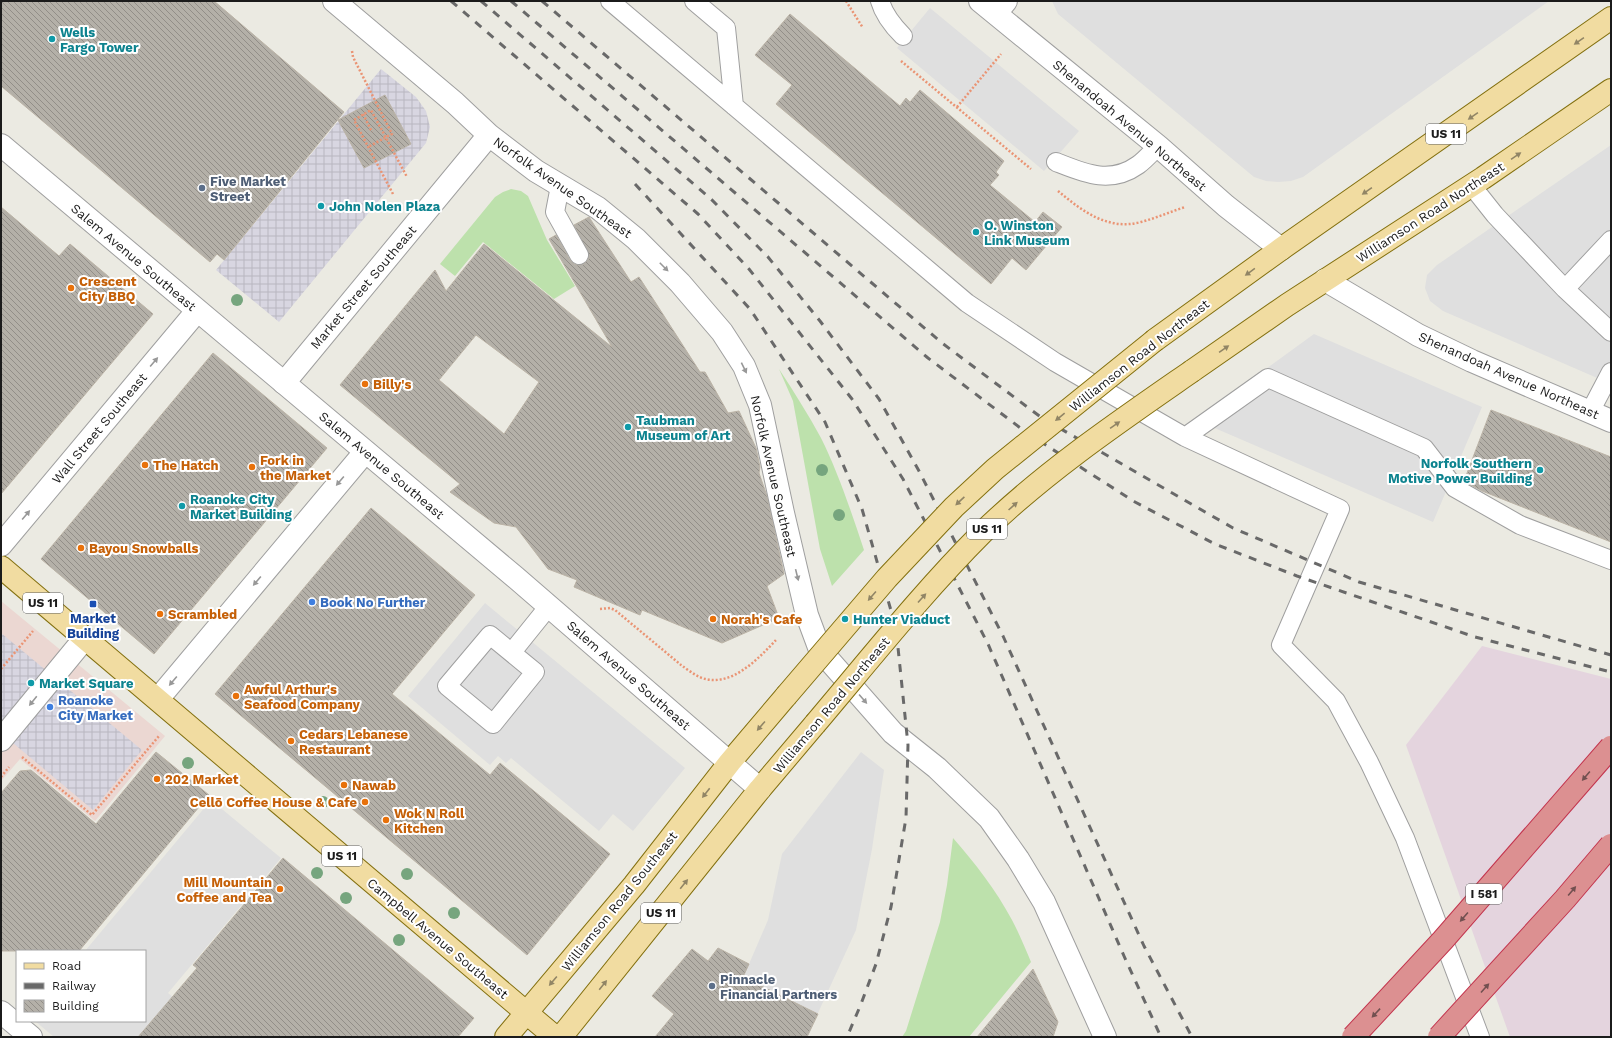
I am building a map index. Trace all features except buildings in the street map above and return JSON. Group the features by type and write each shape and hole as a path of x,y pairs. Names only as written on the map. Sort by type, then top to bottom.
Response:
{"highway":[{"name":"I 581","path":"1353,1037 1448,934 1611,747"},
{"path":"1439,1037 1565,899 1611,845"}],"main road":[{"name":"Williamson Road Northeast","path":"730,762 887,578 954,507 995,469 1156,340 1281,249 1611,18"},
{"name":"Williamson Road Northeast","path":"760,789 947,569 984,531 1029,492 1067,461 1192,371 1326,280 1472,186 1611,90"},
{"name":"US 11","path":"1,567 158,699"},
{"name":"Campbell Avenue Southeast","path":"158,699 554,1037"},
{"name":"Williamson Road Southeast","path":"506,1037 634,885 730,762"},
{"name":"US 11","path":"561,1037 760,789"}],"street":[{"name":"Norfolk Avenue Southeast","path":"334,1 455,103 489,134 536,171 598,208 636,239 680,283 722,332 744,366 760,405 783,513 806,608 820,650 893,732 937,768 988,818 997,830 1018,859 1044,902 1105,1037"},
{"name":"Shenandoah Avenue Northeast","path":"994,5 1226,206 1281,249"},
{"name":"Market Street Southeast","path":"284,383 489,134"},
{"name":"Salem Avenue Southeast","path":"1,145 549,606 760,789"},
{"name":"Shenandoah Avenue Northeast","path":"1326,280 1418,335 1472,361 1611,421"},
{"name":"Wall Street Southeast","path":"1,545 198,311"},
{"path":"158,699 366,452"},
{"path":"1,740 85,638"},
{"path":"1,1012 31,1037"}],"lane":[{"path":"610,1 967,303 1055,362 1185,437 1340,509 1281,645 1336,701 1369,762 1405,838 1480,1037"},
{"path":"694,1 726,28 734,106"},
{"path":"880,1 890,23 903,36"},
{"path":"1056,162 1085,174 1110,177 1137,165 1158,146"},
{"path":"560,186 555,212 579,255"},
{"path":"1472,186 1496,215 1565,289 1611,332"},
{"path":"1565,289 1611,240"},
{"path":"1590,412 1611,372"},
{"path":"1185,437 1268,378 1424,448 1455,488 1520,525 1611,560"},
{"path":"512,652 549,606"},
{"path":"490,635 512,652 535,672 493,724 447,686 490,635"}],"path":[{"path":"846,1 861,26 866,30"},
{"path":"351,45 352,57 392,134 368,147"},
{"path":"957,107 1001,53"},
{"path":"897,59 1036,173"},
{"path":"393,194 354,120 371,110 407,177"},
{"path":"363,114 372,132"},
{"path":"1054,188 1079,208 1096,218 1112,223 1128,224 1141,222 1186,206"},
{"path":"600,609 610,608 615,610 691,672 703,678 717,679 730,676 747,669 758,660 776,640"},
{"path":"1,669 37,626"},
{"path":"19,755 92,815 162,731"},
{"path":"1,777 10,766"}],"shaded area":[{"path":"1052,1 1549,1 1303,177 1291,181 1278,182 1266,181 1254,177 1058,14"},
{"path":"930,8 1079,131 1044,171 897,48"},
{"name":"John Nolen Plaza","path":"381,69 416,97 426,111 430,127 426,143 279,322 216,270"},
{"path":"1611,145 1611,384 1443,311 1430,301 1425,288 1427,275 1437,265"},
{"path":"1314,334 1482,407 1433,522 1196,420"},
{"name":"Market Square","path":"1,601 165,736 95,821 20,759 1,781"},
{"path":"485,603 685,768 633,831 613,814 599,831 511,758 506,763 498,756 490,765 408,696"},
{"name":"Market Square","path":"1,633 142,750 93,810 1,733"},
{"path":"1482,646 1611,679 1611,1037 1510,1037 1406,745"},
{"path":"861,752 884,770 872,849 856,930 807,1037 715,1037 768,920 782,854"},
{"path":"211,800 281,858 168,993 201,1020 187,1037 54,1037 36,1022 146,1022 146,950 86,950"}],"green space":[{"path":"511,189 521,191 528,196 547,240 575,286 554,299 483,242 455,276 440,264 495,197"},
{"path":"779,369 821,438 844,493 864,550 832,586 820,549 793,401"},
{"path":"953,838 992,887 1006,909 1015,925 1031,962 969,1037 902,1037 906,1031 940,922 947,885"}],"railway":[{"path":"451,1 698,214 749,269 852,399 903,479 988,644 1124,956 1161,1037"},
{"path":"481,1 711,199 768,257 820,321 879,399 919,471 1003,636 1144,946 1192,1037"},
{"path":"511,1 928,358 1027,433 1135,502 1215,544 1297,576 1475,637 1611,672"},
{"path":"542,1 942,343 1042,418 1233,528 1359,582 1611,655"},
{"path":"635,184 750,309 825,422 862,509 896,628 908,745 906,818 891,907 876,964 847,1037"}],"place":[{"name":"Wells Fargo Tower","path":"52,39"},
{"name":"Five Market Street","path":"202,188"},
{"name":"John Nolen Plaza","path":"321,206"},
{"name":"O. Winston Link Museum","path":"976,232"},
{"name":"Crescent City BBQ","path":"71,288"},
{"name":"Billy's","path":"365,384"},
{"name":"Taubman Museum of Art","path":"628,427"},
{"name":"The Hatch","path":"145,465"},
{"name":"Fork in the Market","path":"252,467"},
{"name":"Norfolk Southern Motive Power Building","path":"1540,470"},
{"name":"Roanoke City Market Building","path":"182,506"},
{"name":"Bayou Snowballs","path":"81,548"},
{"name":"Book No Further","path":"312,602"},
{"name":"Market Building","path":"93,604"},
{"name":"Scrambled","path":"160,614"},
{"name":"Norah's Cafe","path":"713,619"},
{"name":"Hunter Viaduct","path":"845,619"},
{"name":"Market Square","path":"31,683"},
{"name":"Awful Arthur's Seafood Company","path":"236,696"},
{"name":"Roanoke City Market","path":"50,707"},
{"name":"Cedars Lebanese Restaurant","path":"291,741"},
{"name":"202 Market","path":"157,779"},
{"name":"Nawab","path":"344,785"},
{"name":"Cellō Coffee House & Cafe","path":"365,802"},
{"name":"Wok N Roll Kitchen","path":"386,820"},
{"name":"Mill Mountain Coffee and Tea","path":"280,889"},
{"name":"Pinnacle Financial Partners","path":"712,986"}]}
